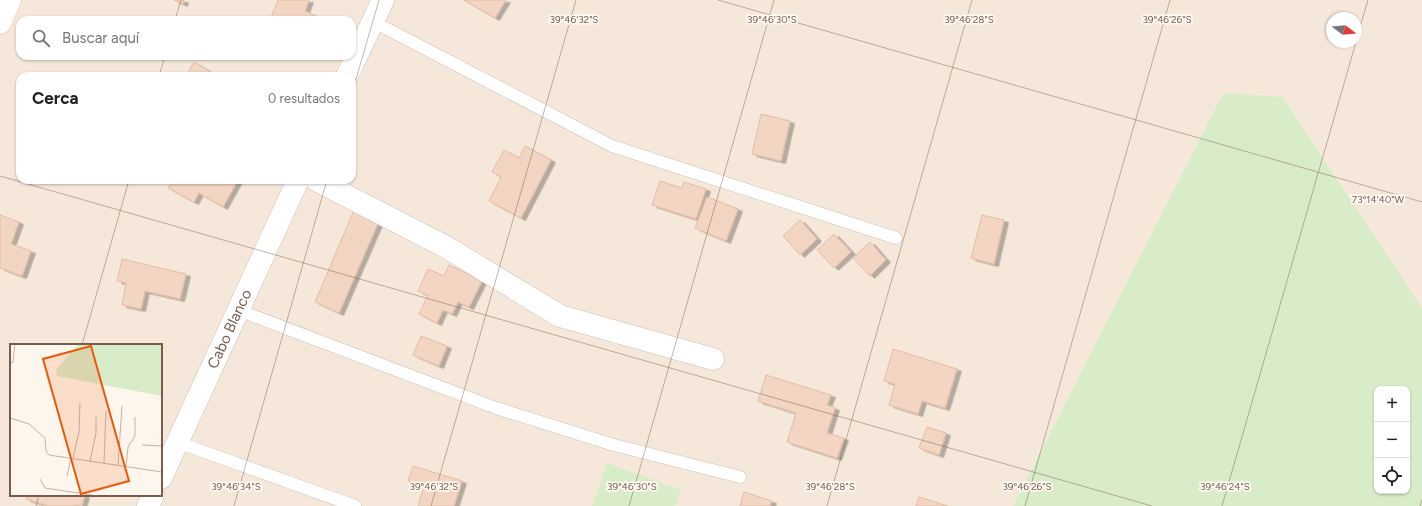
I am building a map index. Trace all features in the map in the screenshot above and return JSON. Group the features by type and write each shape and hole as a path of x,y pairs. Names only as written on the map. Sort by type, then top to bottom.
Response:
{"street":[{"path":"0,23 10,0"},
{"path":"356,56 383,0"},
{"path":"349,72 354,60"},
{"name":"Cabo Blanco","path":"162,476 296,184"},
{"path":"324,184 446,247 560,316 713,359"},
{"path":"148,506 153,496"}],"lane":[{"path":"372,21 612,146 896,238"},
{"path":"238,310 496,408 614,445 740,477"},
{"path":"177,442 355,506"}],"shaded area":[{"path":"0,0 1422,0 1422,308 1284,98 1223,93 1013,506 0,506"}],"green space":[{"path":"1223,93 1283,97 1422,308 1422,506 1013,506"},
{"path":"607,463 681,490 675,506 592,506"}],"building":[{"path":"174,0 184,0 183,4"},
{"path":"278,0 309,0 305,11 316,16 272,16"},
{"path":"464,0 506,0 495,18"},
{"path":"194,62 210,72 188,72"},
{"path":"761,114 790,121 781,161 752,154"},
{"path":"525,146 551,160 521,218 489,201 501,177 492,172 504,150 519,158"},
{"path":"660,181 682,188 684,182 706,189 696,219 652,205"},
{"path":"170,184 236,184 223,207 199,193 194,202 168,188"},
{"path":"707,197 738,209 726,241 695,228"},
{"path":"354,210 379,221 339,313 315,302"},
{"path":"0,215 19,222 11,244 31,251 22,276 0,268"},
{"path":"982,215 1004,220 994,264 971,258"},
{"path":"800,220 817,239 800,255 783,236"},
{"path":"834,234 851,252 834,268 817,250"},
{"path":"870,242 886,260 870,276 853,258"},
{"path":"122,259 186,274 180,299 145,291 141,309 122,305 126,283 117,281"},
{"path":"449,265 482,281 469,307 458,302 452,314 443,310 437,323 419,314 428,295 418,291 428,269 444,276"},
{"path":"421,336 447,346 439,366 413,355"},
{"path":"893,349 957,369 945,408 922,401 918,414 889,405 895,384 884,381"},
{"path":"766,375 831,395 827,405 835,408 827,433 844,438 837,458 787,442 796,413 758,401"},
{"path":"927,427 946,433 939,455 919,448"},
{"path":"413,466 462,481 454,506 418,506 424,486 408,481"},
{"path":"744,492 772,501 770,506 740,506"},
{"path":"28,496 85,496 82,506 48,506 26,499"},
{"path":"919,497 948,506 916,506"}]}
